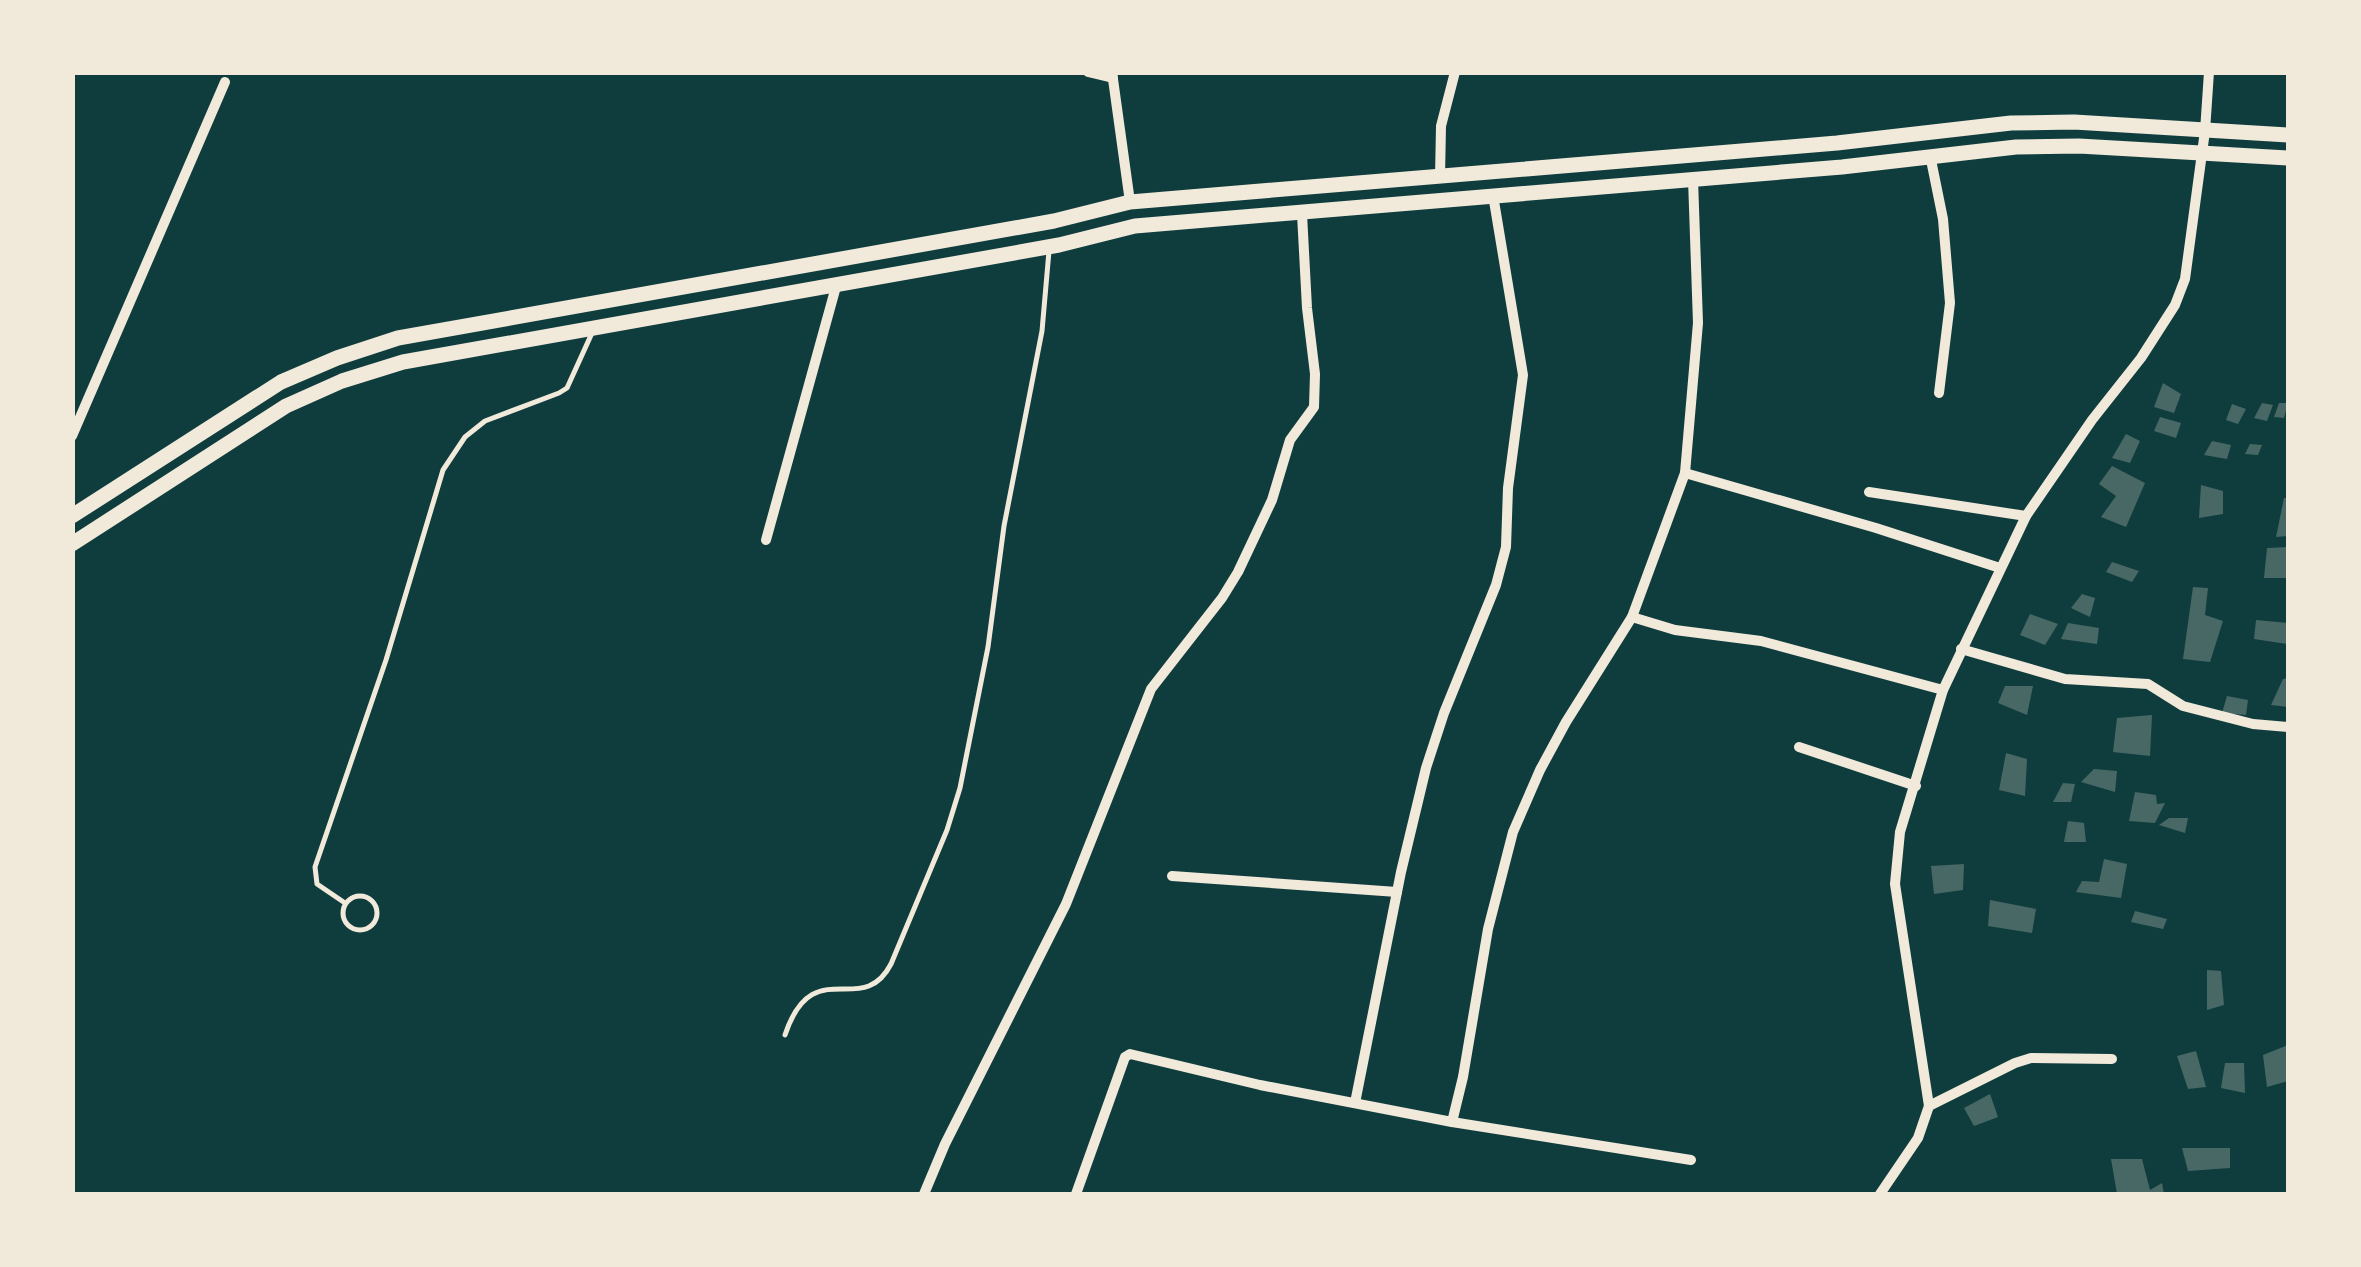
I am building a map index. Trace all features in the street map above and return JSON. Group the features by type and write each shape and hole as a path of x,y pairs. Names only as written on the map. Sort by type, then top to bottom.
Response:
{"main road":[{"path":"72,516 281,382 398,338 1054,221 1130,202 1837,144 2011,123 2074,122 2288,135"},
{"path":"72,544 286,406 342,382 446,352 1049,247 1135,226 1842,167 2016,147 2079,146 2288,158"}],"street":[{"path":"1088,72 1113,75 1130,202"},
{"path":"1440,178 1441,126 1455,72"},
{"path":"1880,1194 1918,1138 1929,1106 1895,884 1900,832 1943,690 2026,516 2092,420 2141,358 2175,304 2185,279 2209,72"},
{"path":"72,436 225,82"},
{"path":"1930,155 1943,219 1950,302 1940,393"},
{"path":"1452,1122 1464,1077 1488,928 1513,832 1566,722 1632,616 1685,473 1698,323 1693,178"},
{"path":"1355,1103 1426,768 1496,584 1506,547 1508,488 1523,375 1493,196"},
{"path":"924,1194 945,1144 1066,904 1152,689 1238,572 1272,500 1290,440 1314,407 1315,374 1302,214"},
{"path":"766,540 837,284"},
{"path":"1685,473 2000,568"},
{"path":"1868,492 2026,516"},
{"path":"1632,616 1676,630 1761,641 1943,690"},
{"path":"1961,649 2065,678 2148,684 2183,706 2252,724 2288,727"},
{"path":"1799,746 1916,786"},
{"path":"1172,876 1397,892"},
{"path":"1076,1194 1125,1058 1130,1054 1260,1085 1533,1138 1588,1142 1692,1160"},
{"path":"1929,1106 2032,1058 2112,1059"}],"lane":[{"path":"784,1035 799,1004 812,992 860,988 881,980 947,830 976,716 1007,508 1046,305 1049,247"},
{"path":"345,903 316,884 314,867 386,660 436,486 466,437 486,421 566,388 595,326"},
{"path":"368,897 377,910 372,926 364,930 348,926 344,919 345,903 352,898 368,897"}],"building":[{"path":"2163,383 2181,394 2174,413 2154,407"},
{"path":"2262,403 2273,405 2267,421 2254,418"},
{"path":"2279,403 2288,403 2284,418 2274,417"},
{"path":"2232,404 2246,409 2238,424 2226,420"},
{"path":"2160,417 2181,423 2176,438 2154,431"},
{"path":"2126,434 2140,441 2130,463 2112,458"},
{"path":"2212,441 2231,445 2227,459 2204,455"},
{"path":"2250,444 2262,445 2258,455 2245,454"},
{"path":"2112,466 2145,483 2126,527 2101,517 2116,496 2099,484"},
{"path":"2201,485 2223,491 2223,514 2199,518"},
{"path":"2284,498 2288,498 2288,536 2276,537"},
{"path":"2288,547 2288,578 2264,578 2267,548"},
{"path":"2112,562 2139,571 2132,582 2106,572"},
{"path":"2193,587 2208,588 2205,615 2223,621 2210,662 2183,659"},
{"path":"2082,594 2095,598 2090,617 2071,608"},
{"path":"2030,614 2058,624 2045,645 2020,635"},
{"path":"2256,620 2288,623 2287,644 2254,639"},
{"path":"2068,623 2099,628 2097,644 2061,639"},
{"path":"2288,678 2288,707 2271,705 2283,679"},
{"path":"2005,686 2033,686 2027,715 1998,703"},
{"path":"2227,696 2248,700 2246,715 2222,713"},
{"path":"2152,715 2150,756 2113,752 2117,718"},
{"path":"2006,753 2027,759 2025,796 1999,790"},
{"path":"2094,769 2117,771 2115,792 2081,782"},
{"path":"2063,783 2075,784 2071,802 2053,802"},
{"path":"2135,792 2156,795 2157,804 2165,803 2155,823 2129,821"},
{"path":"2169,818 2188,818 2185,833 2159,825"},
{"path":"2068,821 2084,823 2086,842 2064,842"},
{"path":"2104,859 2127,864 2121,898 2076,892 2082,881 2099,882"},
{"path":"1964,864 1963,890 1934,894 1931,866"},
{"path":"1990,900 2036,909 2032,933 1988,926"},
{"path":"2135,911 2167,919 2163,929 2131,922"},
{"path":"2207,970 2221,971 2224,1005 2207,1010"},
{"path":"2288,1045 2288,1081 2267,1087 2263,1055"},
{"path":"2196,1051 2206,1087 2188,1089 2177,1056"},
{"path":"2225,1063 2244,1063 2245,1093 2221,1088"},
{"path":"1990,1094 1998,1117 1974,1126 1964,1108"},
{"path":"2182,1148 2230,1148 2230,1168 2188,1171"},
{"path":"2111,1159 2142,1159 2150,1190 2162,1183 2164,1194 2117,1194"}]}
